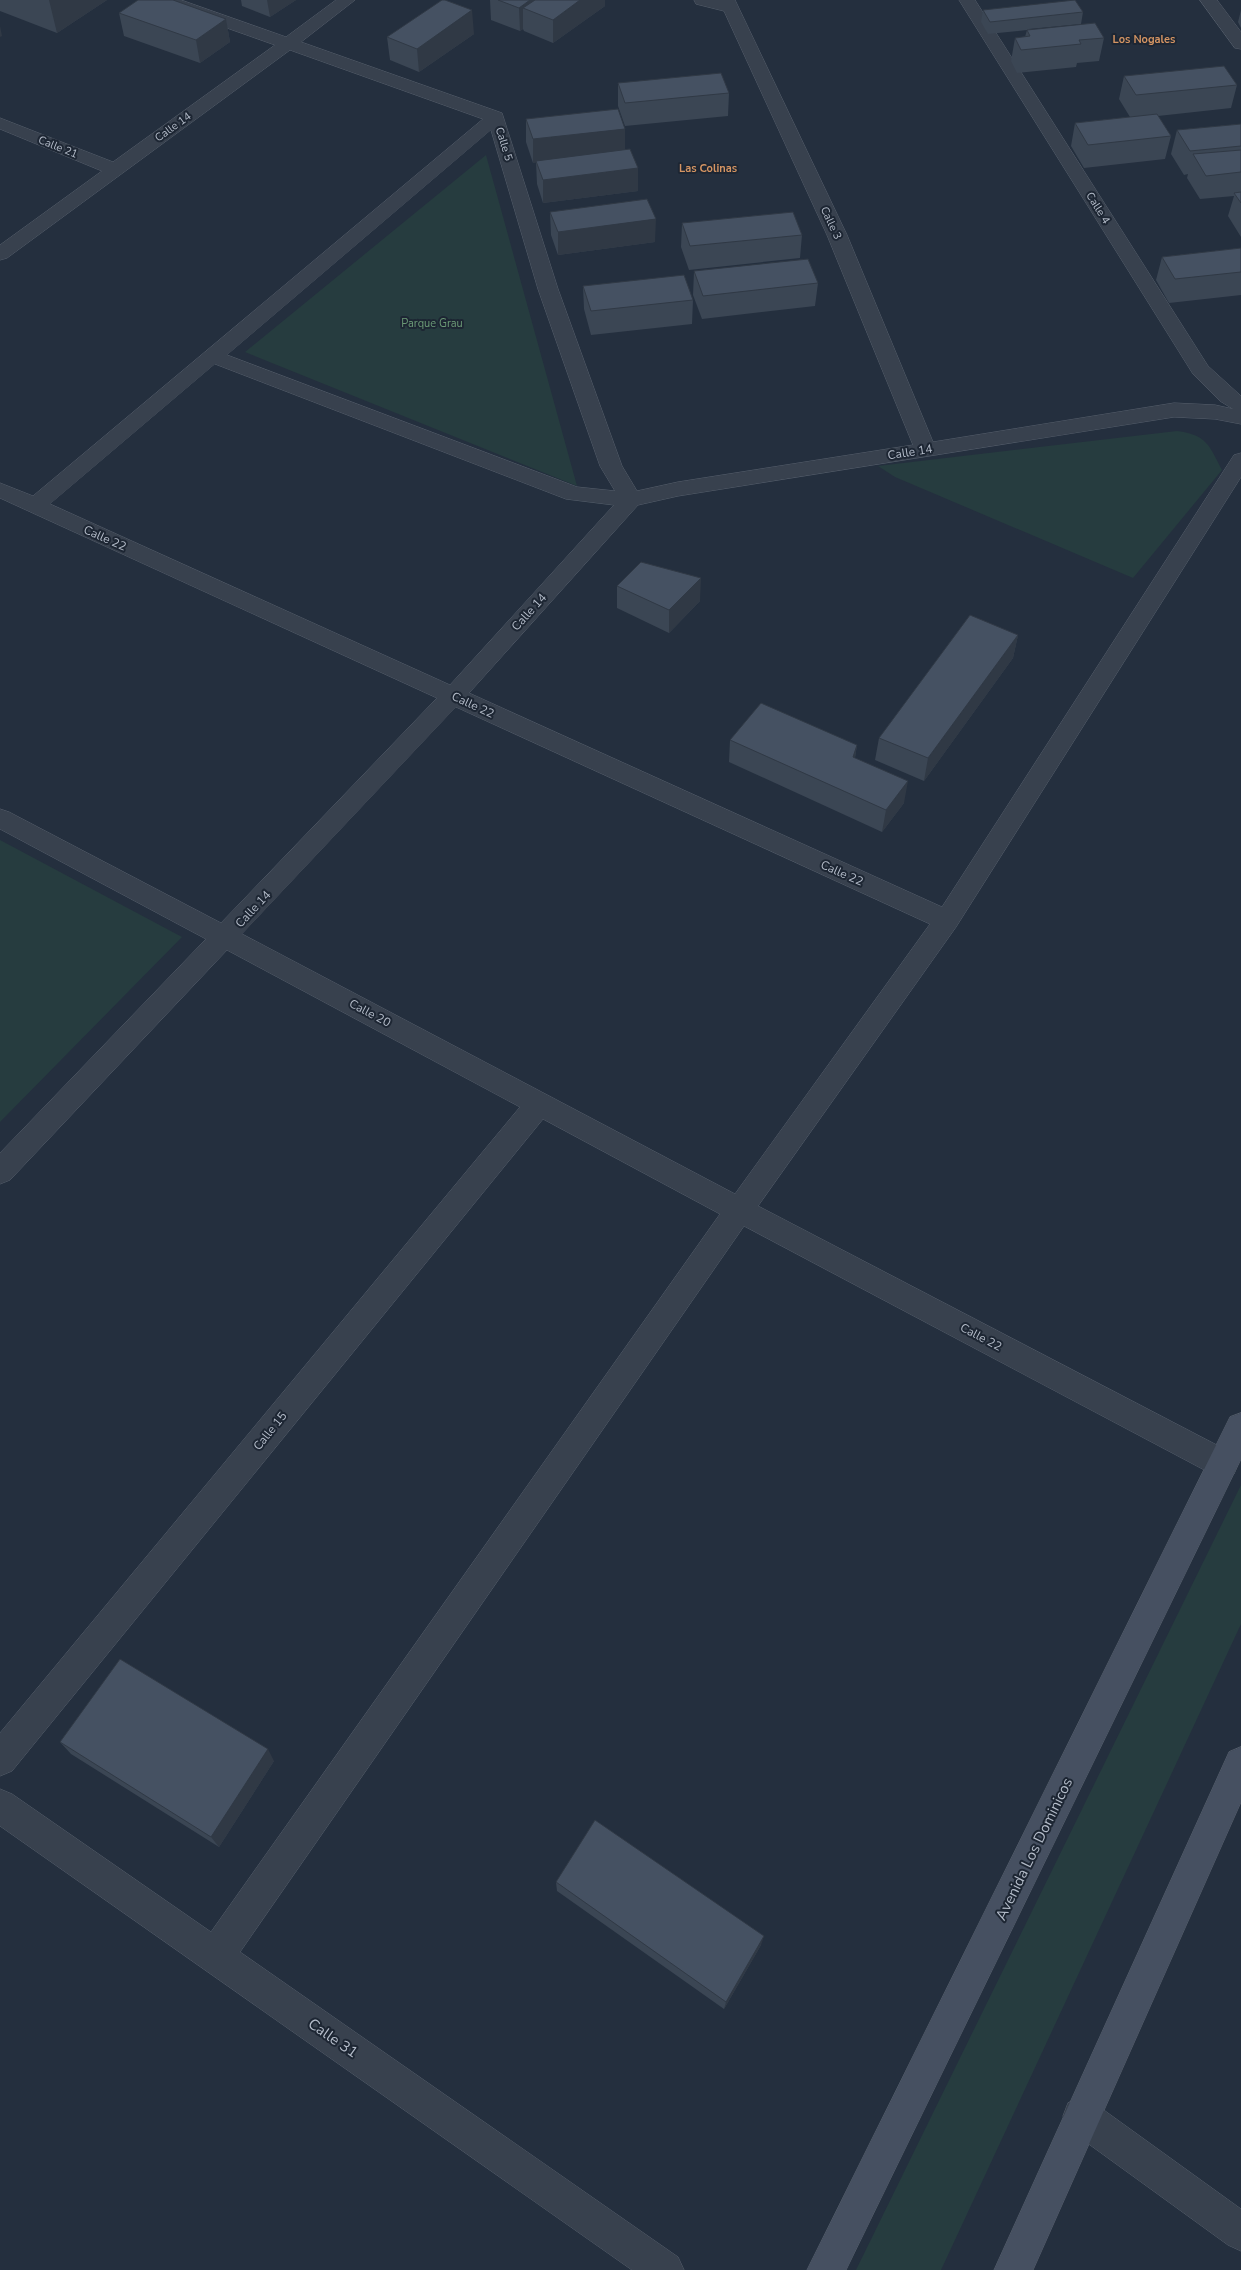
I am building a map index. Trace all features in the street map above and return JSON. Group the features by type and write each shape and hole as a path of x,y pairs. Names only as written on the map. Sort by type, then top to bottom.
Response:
{"main road":[{"name":"Avenida Los Dominicos","path":"826,2270 1241,1427"},
{"path":"1013,2270 1241,1764"}],"street":[{"name":"Calle 5","path":"165,0 496,117 551,298 611,466 632,499"},
{"name":"Calle 14","path":"0,254 346,0"},
{"path":"702,0 729,4"},
{"name":"Calle 4","path":"966,0 1200,370 1227,396 1241,405"},
{"path":"1208,0 1241,44"},
{"name":"Calle 3","path":"729,4 837,235 926,450"},
{"path":"35,506 496,117"},
{"name":"Calle 21","path":"0,124 116,170"},
{"path":"212,356 574,494 632,499"},
{"name":"Calle 14","path":"0,1172 226,937 453,696 632,499 678,489 1174,410 1215,412 1241,417"},
{"path":"216,1956 739,1210 947,920 1241,460"},
{"name":"Calle 22","path":"0,490 947,920"},
{"name":"Calle 20","path":"0,818 739,1210"},
{"name":"Calle 15","path":"0,1759 540,1103"},
{"name":"Calle 22","path":"739,1210 1223,1464"},
{"name":"Calle 31","path":"0,1806 665,2270"},
{"path":"1081,2116 1241,2232"}],"green space":[{"name":"Parque Grau","path":"486,155 577,486 245,352"},
{"path":"1177,431 1195,435 1206,443 1222,470 1133,578 895,477 878,466"},
{"path":"0,840 182,937 0,1122"},
{"path":"1241,1485 1241,1624 941,2270 856,2270"}],"building":[{"path":"138,0 173,0 226,19 196,40 119,13"},
{"path":"442,0 472,10 417,49 387,37"},
{"path":"498,0 530,0 519,8"},
{"path":"535,0 580,0 553,20 523,8"},
{"path":"1075,0 1083,12 990,22 983,10"},
{"path":"1095,23 1104,38 1079,40 1081,44 1021,50 1015,38 1030,36 1027,30"},
{"path":"1224,66 1237,85 1136,95 1124,76"},
{"path":"721,73 729,93 625,103 618,83"},
{"path":"618,109 625,129 533,139 526,119"},
{"path":"1157,114 1171,136 1088,145 1075,123"},
{"path":"1241,124 1241,146 1190,151 1177,130"},
{"path":"630,149 638,168 543,180 536,161"},
{"path":"1241,150 1241,172 1206,176 1193,154"},
{"path":"1241,192 1241,203 1234,193"},
{"path":"647,199 656,219 558,232 550,212"},
{"path":"793,212 802,235 690,246 682,223"},
{"path":"1241,248 1241,272 1175,279 1162,257"},
{"path":"808,259 818,283 703,296 694,271"},
{"path":"684,275 693,300 591,311 583,286"},
{"path":"641,562 701,578 669,610 617,586"},
{"path":"970,615 1018,635 928,758 879,738"},
{"path":"761,703 857,745 853,757 908,781 886,810 730,740"},
{"path":"120,1659 268,1749 211,1837 60,1742"},
{"path":"595,1820 764,1936 726,2002 556,1882"}],"district":[{"name":"Los Nogales","path":"1144,39"},
{"name":"Las Colinas","path":"708,168"}]}
